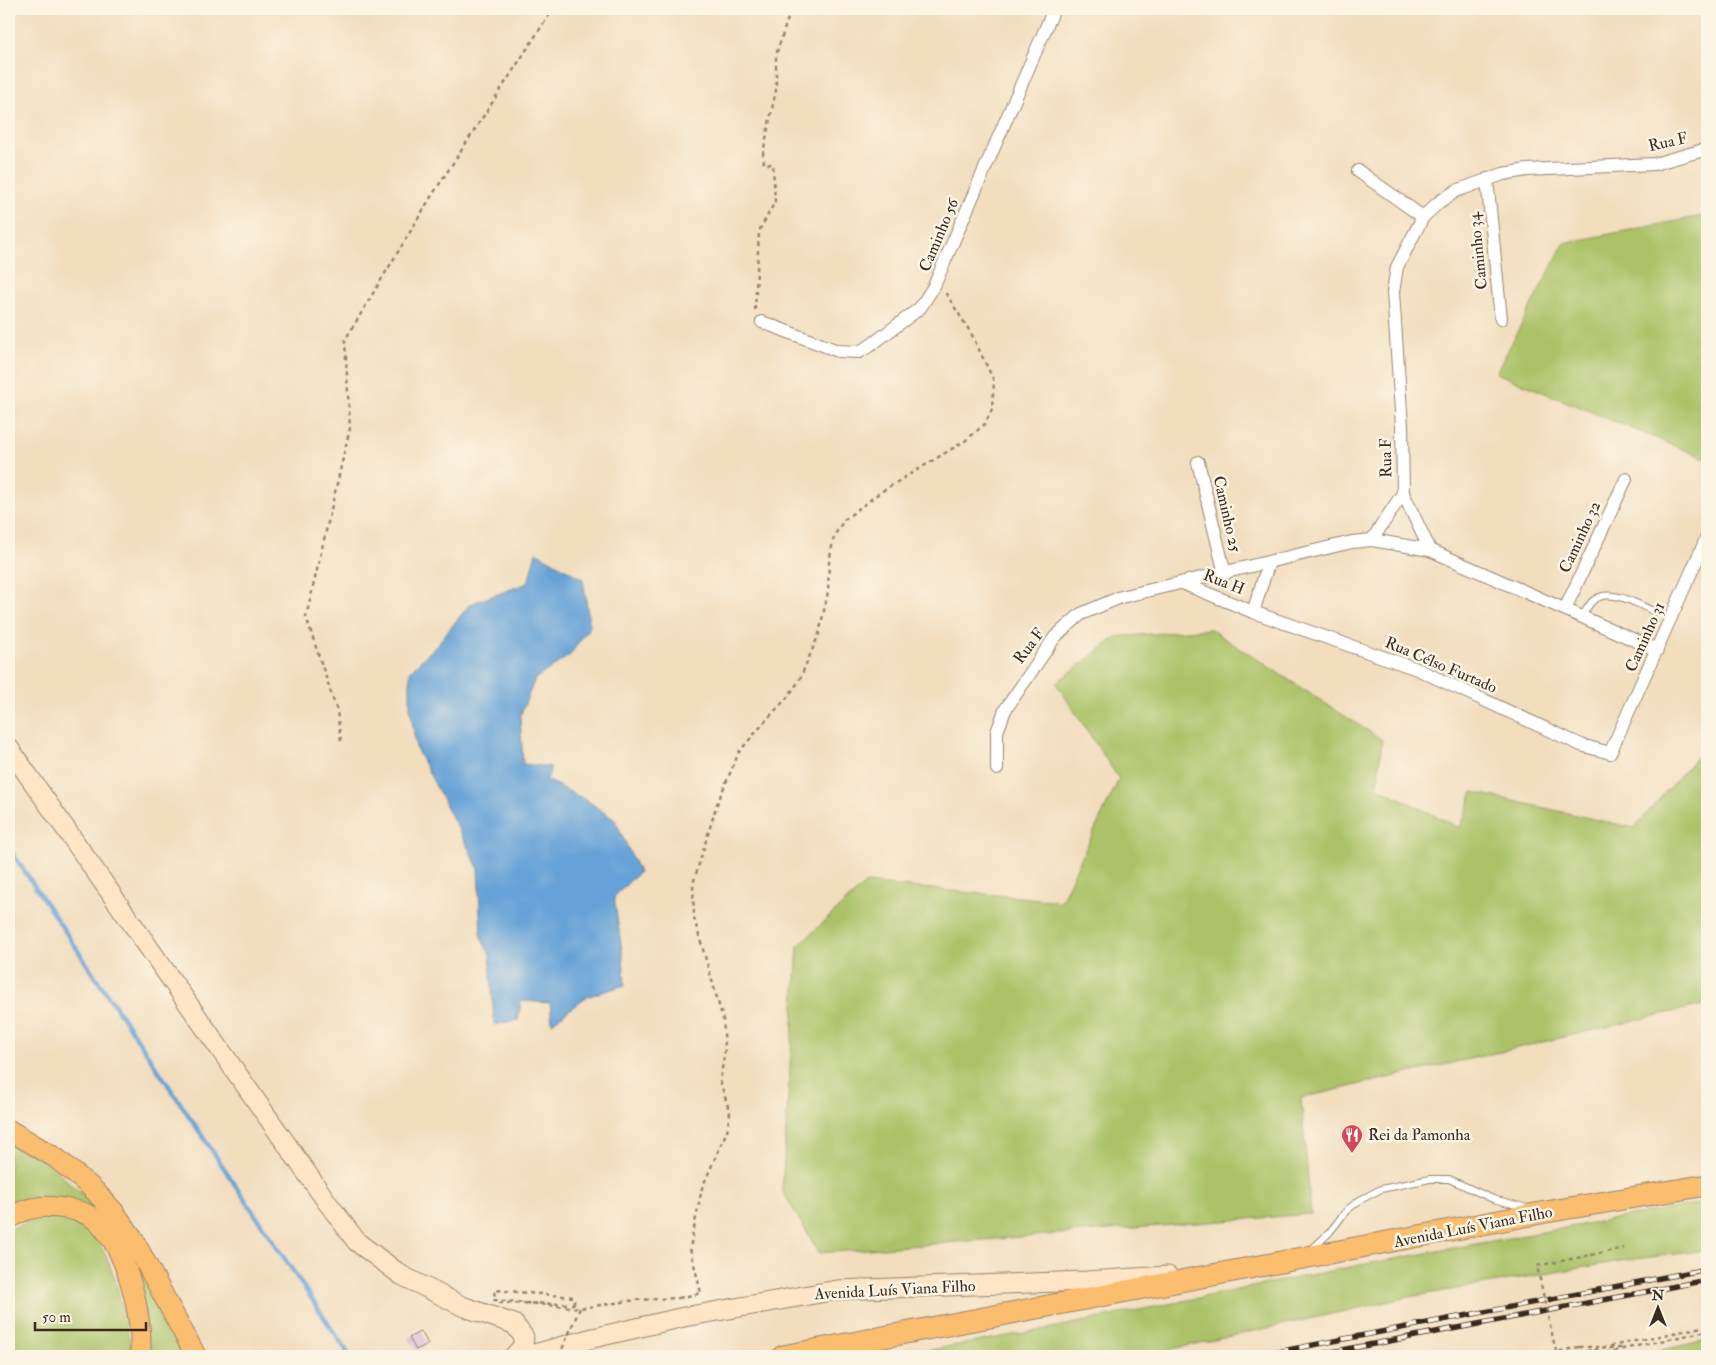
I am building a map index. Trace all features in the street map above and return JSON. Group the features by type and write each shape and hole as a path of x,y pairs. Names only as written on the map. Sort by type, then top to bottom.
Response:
{"highway":[{"name":"Avenida Luís Viana Filho","path":"783,1356 1300,1260 1546,1212 1707,1184"}],"main road":[{"path":"9,748 145,945 357,1242 401,1275 462,1306 514,1324 524,1337 523,1346 514,1356"},
{"path":"9,1130 56,1158 92,1188 114,1212 132,1237 196,1356"},
{"path":"9,1219 18,1212 43,1207 69,1208 92,1217 107,1232 122,1259 135,1298 141,1337 140,1356"},
{"name":"Avenida Luís Viana Filho","path":"527,1356 589,1339 684,1317 838,1290 1086,1281 1240,1271"}],"street":[{"name":"Caminho 56","path":"762,322 838,350 859,352 920,308 927,299 936,280 1054,9"},
{"name":"Rua F","path":"997,769 996,737 998,724 1020,686 1055,637 1068,624 1088,610 1121,597 1225,574 1324,548 1372,540 1403,493 1402,427 1393,292 1397,267 1423,217 1439,202 1456,191 1487,179 1527,170 1654,164 1707,149"},
{"path":"1358,171 1423,217"},
{"name":"Caminho 34","path":"1487,179 1501,319"},
{"name":"Caminho 25","path":"1198,462 1225,574"},
{"name":"Caminho 32","path":"1565,609 1626,479"},
{"path":"1403,493 1430,550"},
{"name":"Caminho 31","path":"1613,750 1707,537"},
{"path":"1372,540 1430,550 1657,650"},
{"path":"1253,612 1269,562"},
{"name":"Rua H","path":"1182,583 1253,612"},
{"name":"Rua Célso Furtado","path":"1253,612 1417,669 1596,750 1610,753 1613,750"}],"lane":[{"path":"1582,616 1594,599 1604,596 1617,596 1655,612"},
{"path":"1300,1260 1329,1233 1347,1210 1360,1200 1381,1189 1430,1179 1449,1180 1493,1199 1546,1212"}],"path":[{"path":"341,741 337,711 306,617 350,428 345,340 431,197 552,9"},
{"path":"762,322 753,321 757,298 759,231 775,202 773,164 764,164 763,153 773,110 776,55 791,9"},
{"path":"499,1303 527,1304 536,1304 546,1304 555,1304 574,1304 574,1297 495,1290 494,1300 504,1300 513,1301 532,1303 542,1304 570,1307 580,1308 636,1300 679,1298 700,1293 690,1248 702,1188 727,1132 730,1113 720,1081 725,1048 723,1019 694,918 693,884 717,804 739,752 799,682 819,634 828,592 829,562 834,536 844,520 878,493 965,441 985,424 992,409 994,382 971,333 936,280"},
{"path":"1624,1248 1538,1266 1556,1352 1580,1347 1625,1348"},
{"path":"679,1298 684,1317"},
{"path":"559,1356 580,1308"},
{"path":"1563,1356 1707,1326"},
{"path":"1590,1356 1707,1331"}],"green space":[{"path":"1707,215 1707,459 1496,373 1564,243"},
{"path":"1210,629 1382,740 1377,787 1460,828 1473,792 1634,828 1707,745 1707,1004 1301,1098 1311,1214 819,1253 782,1190 798,946 866,883 1061,901 1119,779 1056,683 1116,637"},
{"path":"9,1139 53,1168 105,1214 156,1297 172,1333 186,1356 148,1356 103,1220 9,1209"},
{"path":"1707,1202 1707,1250 1627,1260 1409,1297 1141,1356 897,1356 1052,1328 1344,1268"},
{"path":"43,1217 79,1225 90,1232 98,1242 111,1270 121,1302 131,1346 129,1356 9,1356 9,1229"},
{"path":"1707,1340 1707,1352 1689,1356 1633,1356"}],"water":[{"path":"536,552 583,579 590,626 570,655 535,679 520,716 523,764 551,767 547,780 588,801 615,820 639,872 614,897 625,985 586,997 552,1023 550,1003 521,1001 518,1020 494,1025 490,955 481,938 478,867 416,748 410,707 410,671 435,647 470,604 528,583"}],"building":[{"path":"421,1331 428,1344 416,1350 409,1338"}],"waterway":[{"path":"9,848 350,1356"}],"railway":[{"path":"1256,1356 1707,1269"},
{"path":"1311,1356 1707,1280"}],"place":[{"name":"Rei da Pamonha","path":"1352,1154"}]}
